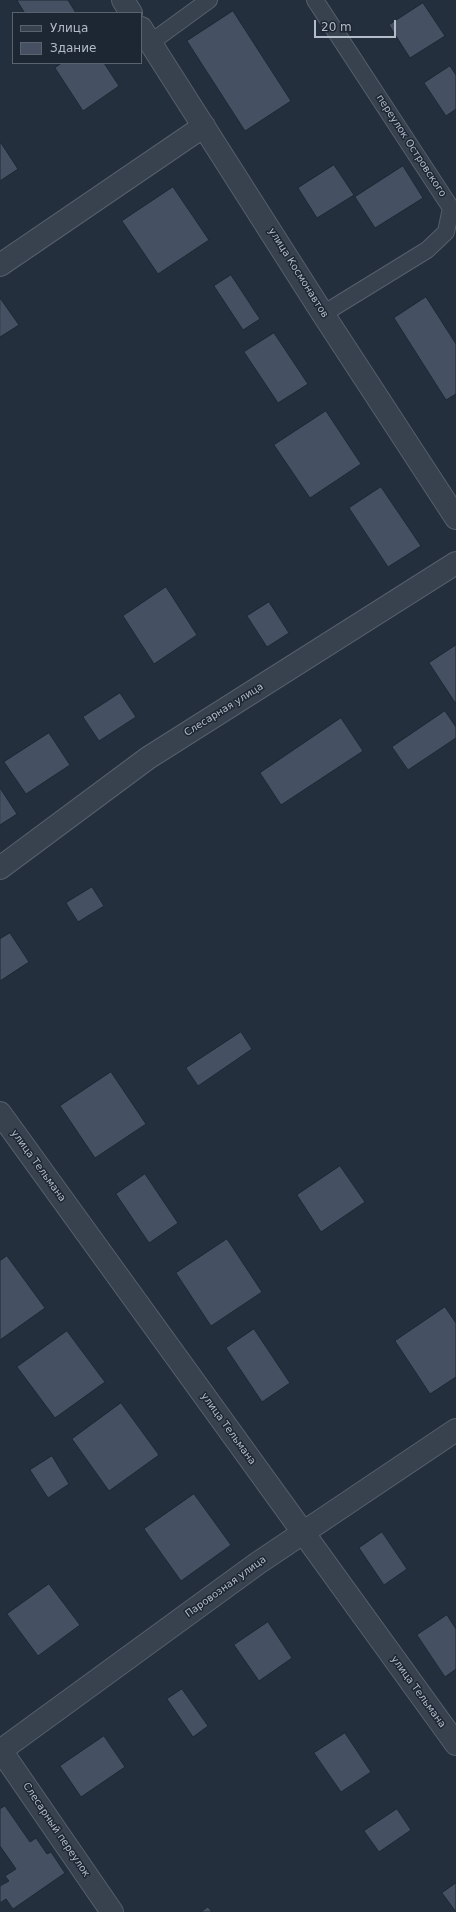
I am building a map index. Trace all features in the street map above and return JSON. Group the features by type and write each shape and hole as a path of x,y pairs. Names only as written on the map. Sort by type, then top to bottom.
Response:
{"street":[{"path":"123,0 130,12"},
{"name":"улица Космонавтов","path":"146,36 323,314 456,518"},
{"path":"0,265 204,126"},
{"name":"Слесарная улица","path":"0,868 148,758 456,563"},
{"name":"улица Тельмана","path":"0,1113 456,1744"},
{"name":"Паровозная улица","path":"0,1750 302,1532 456,1430"},
{"name":"Слесарный переулок","path":"0,1750 112,1912"}],"lane":[{"path":"146,36 209,0"},
{"name":"переулок Островского","path":"315,0 451,208 446,232 427,250 323,314"}],"building":[{"path":"17,0 68,0 75,12 24,12"},
{"path":"423,3 445,36 410,58 389,25"},
{"path":"233,11 291,101 245,131 187,41"},
{"path":"61,64 105,64 119,86 83,111 55,68"},
{"path":"450,66 456,75 456,109 446,116 424,83"},
{"path":"1,143 18,169 0,181 0,144"},
{"path":"334,165 354,195 317,218 298,188"},
{"path":"403,166 423,198 375,228 355,197"},
{"path":"173,187 209,240 158,274 122,221"},
{"path":"231,275 260,319 243,330 214,286"},
{"path":"426,297 456,344 456,394 446,400 394,318"},
{"path":"0,298 19,325 0,337"},
{"path":"274,333 308,384 278,403 244,352"},
{"path":"326,411 361,464 310,498 274,445"},
{"path":"381,487 421,546 388,567 349,508"},
{"path":"166,587 197,635 154,664 123,616"},
{"path":"269,602 289,633 267,647 247,616"},
{"path":"456,645 456,704 429,663"},
{"path":"120,693 136,717 99,741 83,717"},
{"path":"445,711 456,727 456,738 408,770 392,747"},
{"path":"341,718 363,751 281,805 260,773"},
{"path":"49,733 70,765 26,794 4,762"},
{"path":"0,788 17,814 0,825"},
{"path":"92,887 104,906 78,922 66,903"},
{"path":"10,933 29,962 0,981 0,939"},
{"path":"241,1032 252,1049 198,1086 186,1068"},
{"path":"111,1072 146,1124 95,1158 60,1106"},
{"path":"340,1166 365,1202 321,1232 297,1195"},
{"path":"145,1174 178,1223 149,1243 116,1194"},
{"path":"227,1239 262,1292 211,1326 176,1273"},
{"path":"7,1256 45,1308 0,1340 0,1261"},
{"path":"445,1307 456,1323 456,1377 430,1394 395,1341"},
{"path":"254,1329 290,1383 262,1402 226,1348"},
{"path":"67,1331 105,1382 55,1418 17,1367"},
{"path":"121,1403 159,1455 109,1491 72,1439"},
{"path":"52,1456 69,1484 48,1498 30,1470"},
{"path":"194,1494 231,1545 181,1581 144,1529"},
{"path":"382,1532 407,1569 384,1585 359,1548"},
{"path":"49,1584 80,1625 38,1656 7,1614"},
{"path":"447,1615 456,1629 456,1669 445,1677 417,1635"},
{"path":"268,1622 292,1658 259,1681 234,1645"},
{"path":"182,1689 208,1726 193,1737 167,1699"},
{"path":"345,1733 371,1772 341,1792 314,1753"},
{"path":"104,1736 125,1767 81,1797 60,1766"},
{"path":"5,1806 30,1842 36,1838 47,1854 51,1852 65,1873 13,1909 6,1899 0,1903 0,1886 9,1881 5,1876 16,1869 0,1846 0,1809"},
{"path":"397,1809 411,1830 379,1852 364,1831"},
{"path":"456,1883 456,1912 442,1893"},
{"path":"208,1907 212,1912 201,1912"}]}
